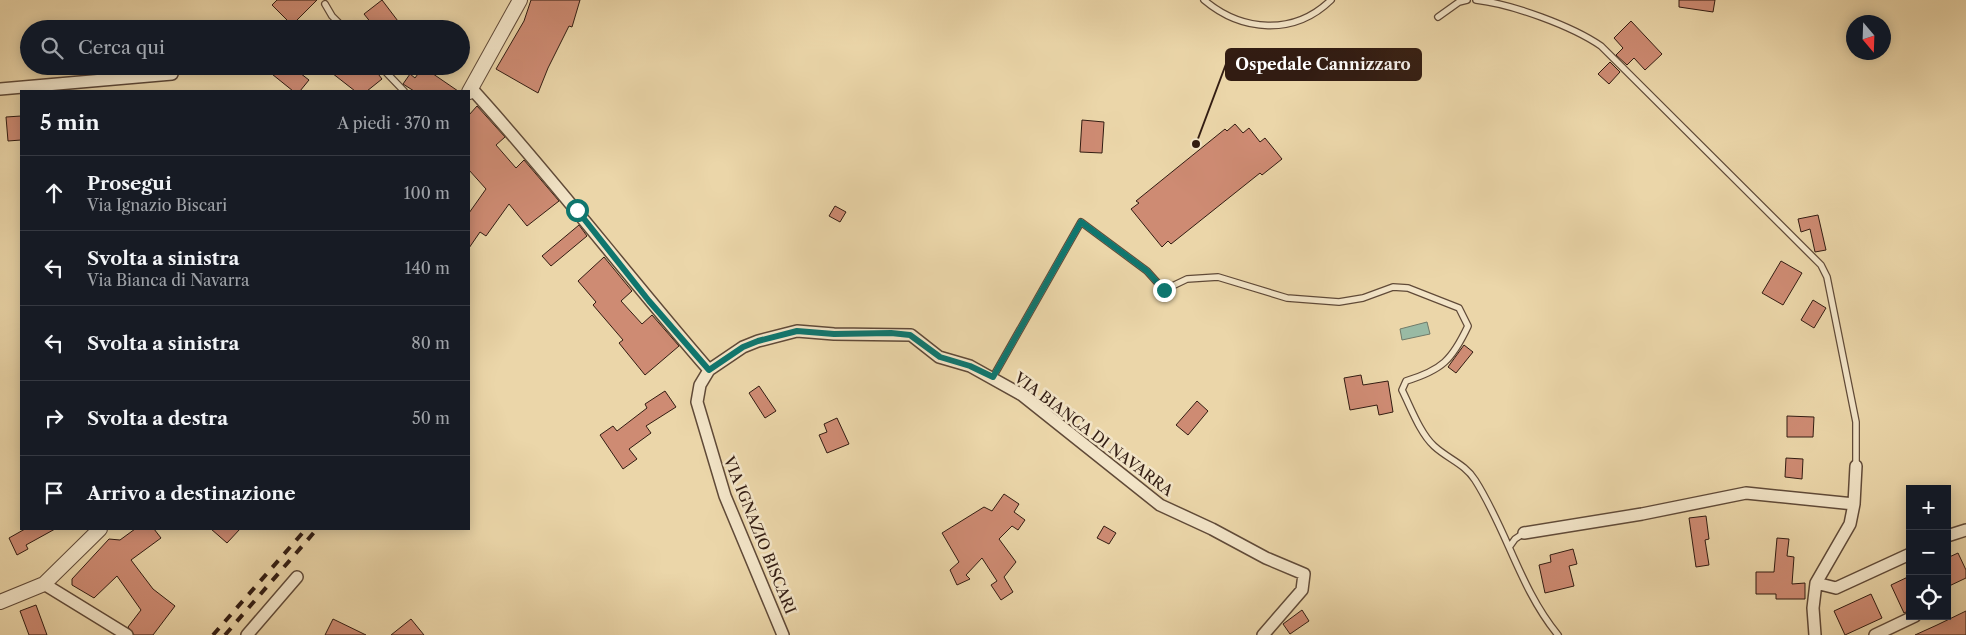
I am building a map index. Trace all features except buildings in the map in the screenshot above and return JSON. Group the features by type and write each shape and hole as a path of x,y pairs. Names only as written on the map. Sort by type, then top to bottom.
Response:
{"street":[{"path":"520,0 470,90 522,144 649,301 709,370"},
{"path":"0,89 161,75"},
{"name":"VIA BIANCA DI NAVARRA","path":"709,370 743,347 797,331 834,334 891,333 910,335 940,357 970,366 993,377 1022,395 1055,419 1160,505 1212,529 1266,558 1304,574 1302,590 1263,635"},
{"name":"VIA IGNAZIO BISCARI","path":"709,370 700,385 697,402 725,496 783,635"},
{"path":"1815,635 1813,608 1816,583 1850,524 1854,504 1856,466"},
{"path":"1524,533 1642,514 1746,493 1854,504"},
{"path":"0,602 44,584 99,530"},
{"path":"1951,535 1966,530"},
{"path":"1816,583 1836,588 1906,556"},
{"path":"247,635 297,577"},
{"path":"44,584 127,635"},
{"path":"1875,635 1907,620"}],"lane":[{"path":"1204,0 1224,15 1236,20 1270,27 1294,23 1319,10 1331,0"},
{"path":"1438,17 1459,2 1467,0"},
{"path":"1476,0 1509,6 1586,35 1601,46 1821,266 1827,277 1856,422 1856,466"},
{"path":"325,4 336,20"},
{"path":"389,75 403,90"},
{"path":"993,377 1081,222 1147,271 1164,290 1188,279 1200,276 1218,277 1287,298 1324,302 1363,298 1393,287 1408,288 1459,308 1468,326 1460,343 1438,370 1406,381 1402,390 1432,445 1468,468 1488,503 1500,533 1510,546 1537,606 1558,635"},
{"path":"1510,546 1524,533"}],"shaded area":[{"path":"1427,322 1430,334 1402,340 1400,329"}],"railway":[{"path":"213,635 305,530"},
{"path":"225,635 316,530"}],"place":[{"name":"Ospedale Cannizzaro","path":"1196,144"}],"route":[{"path":"577,210 649,301 709,370 743,347 797,331 866,335 891,333 910,335 940,357 970,366 993,377 1081,222 1118,247 1147,271 1164,290"}]}
